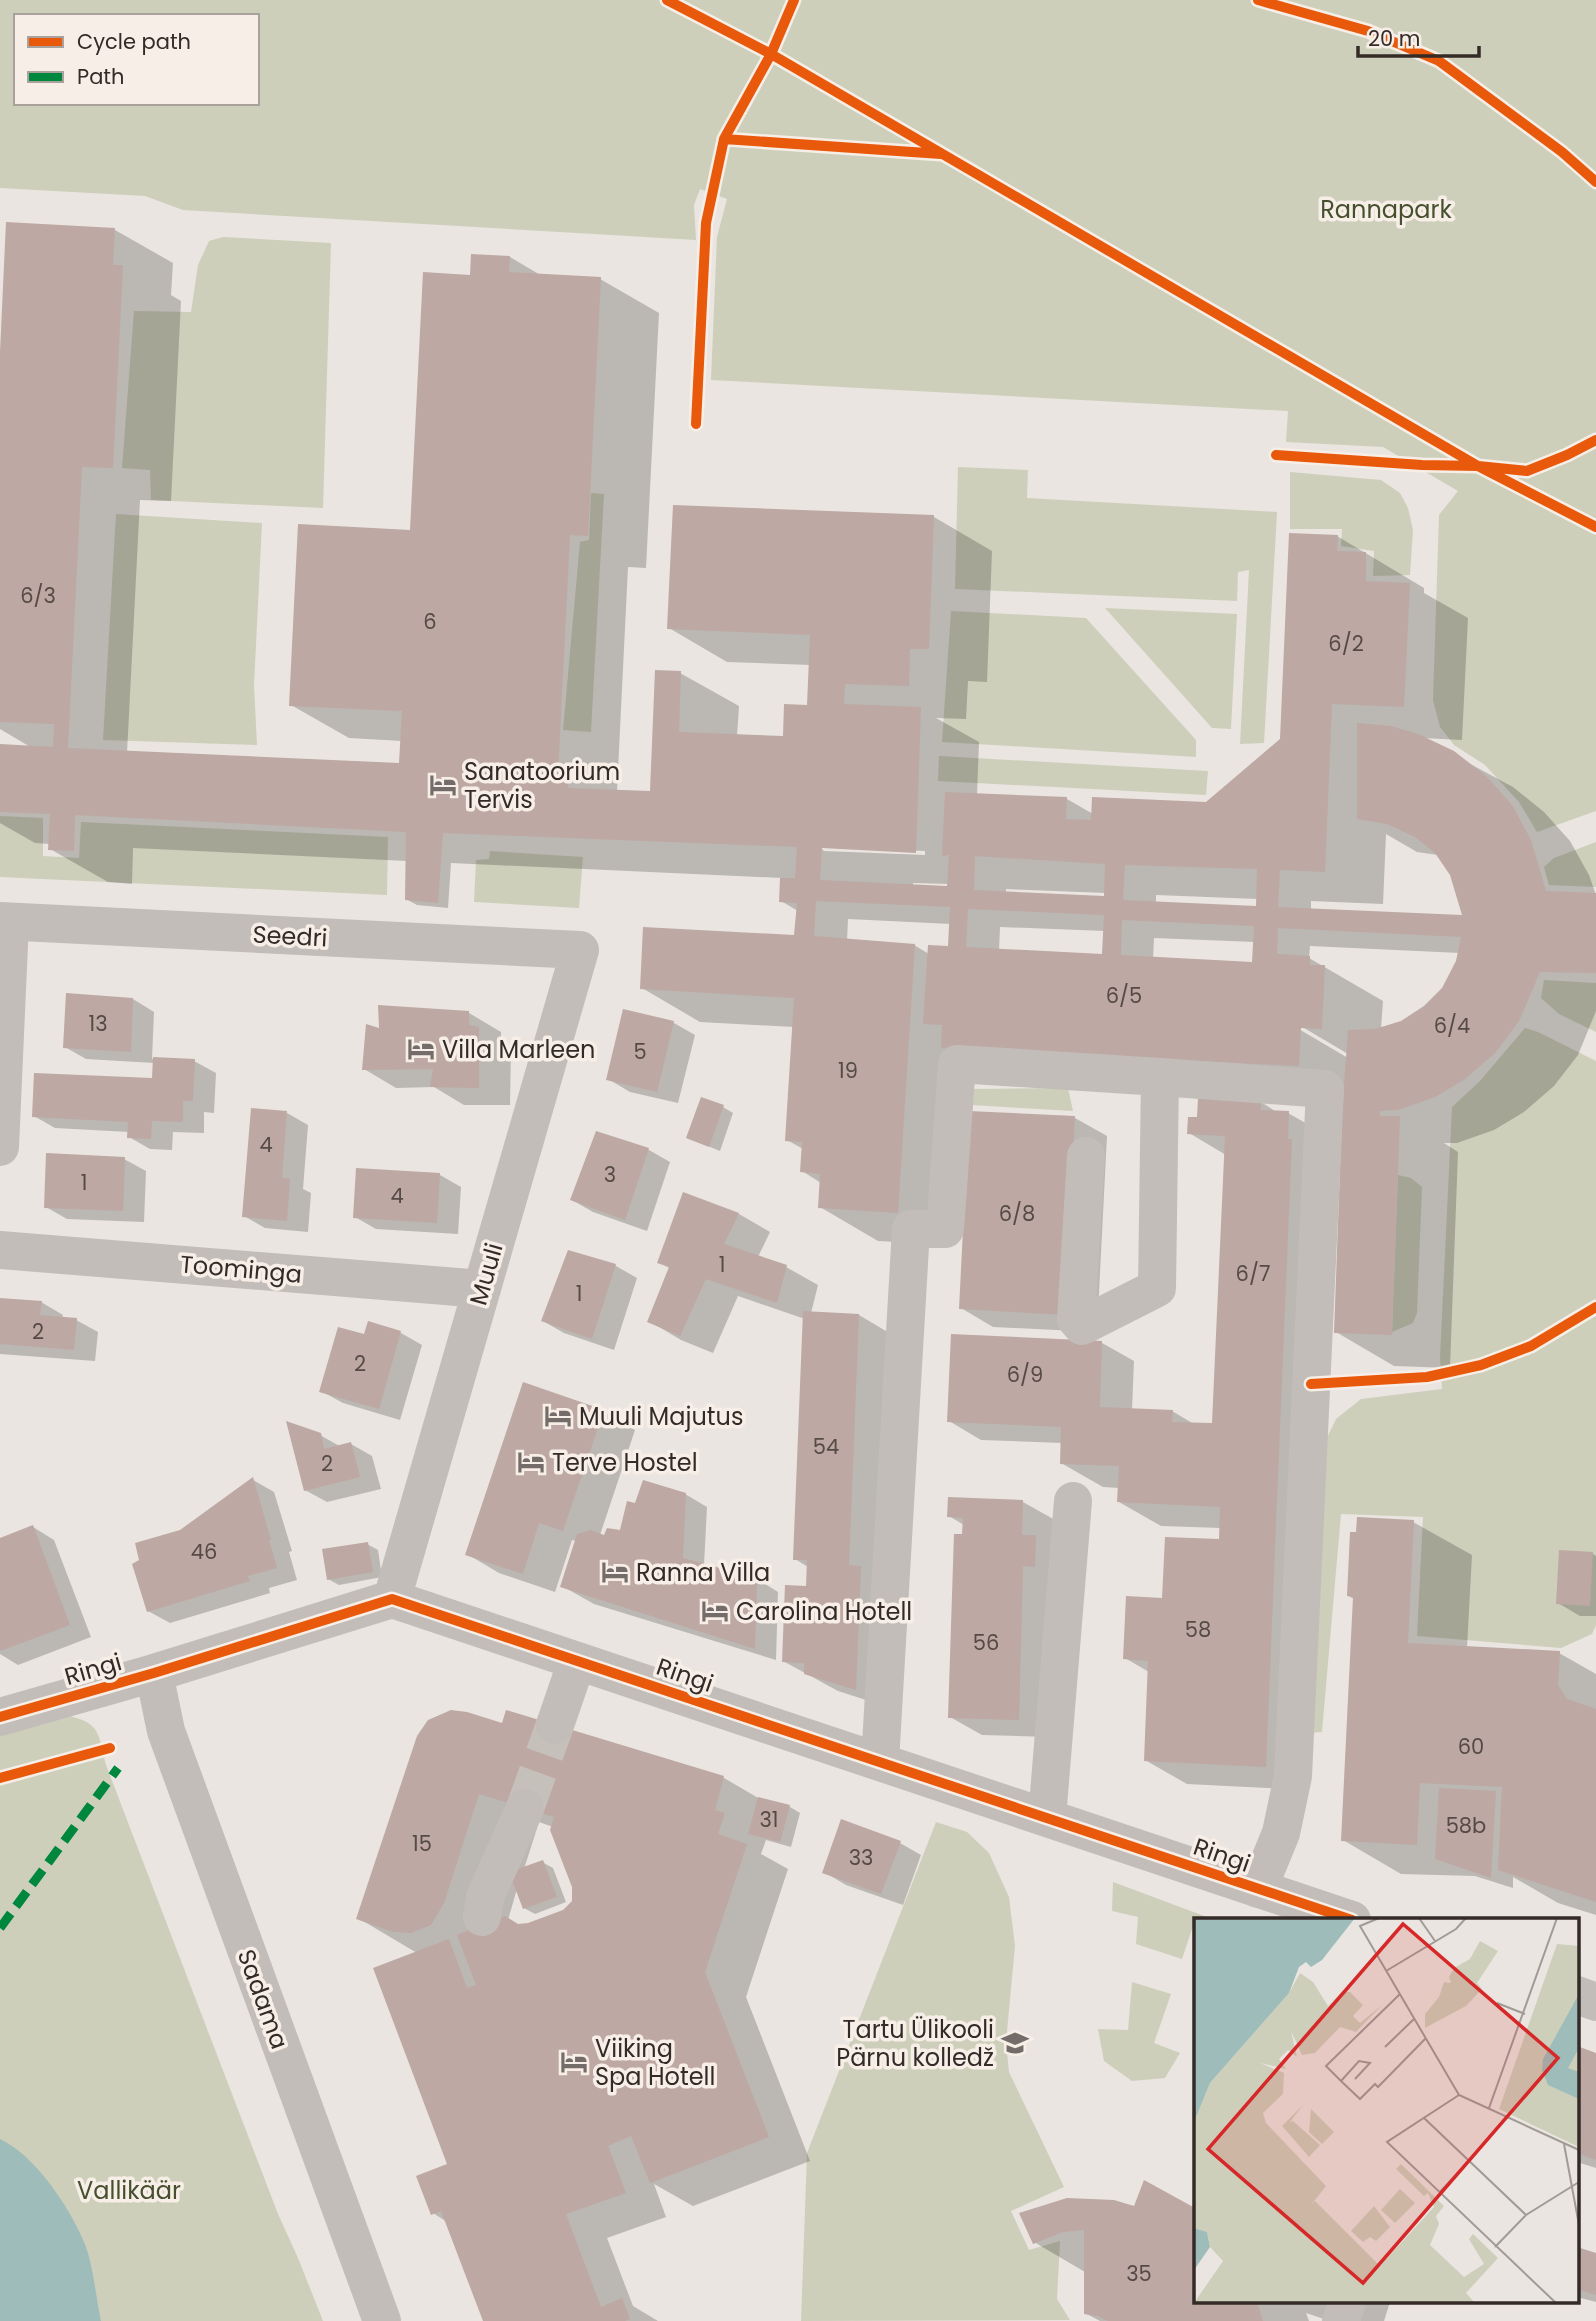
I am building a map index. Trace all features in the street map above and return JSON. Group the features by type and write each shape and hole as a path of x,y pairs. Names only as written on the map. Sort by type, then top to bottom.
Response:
{"street":[{"name":"Seedri","path":"5,922 580,950"},
{"path":"0,1147 5,922"},
{"name":"Muuli","path":"392,1599 580,950"},
{"path":"880,1762 911,1229 945,1229 957,1064 1325,1089 1293,1776 1281,1833 1258,1889"},
{"path":"1086,1156 1076,1319 1082,1326 1157,1288 1160,1077"},
{"name":"Toominga","path":"0,1250 482,1289"},
{"path":"1047,1818 1073,1501"},
{"name":"Ringi","path":"0,1717 154,1673 392,1599 1346,1918"},
{"path":"555,1725 577,1661"},
{"name":"Sadama","path":"154,1673 166,1731 382,2321"},
{"path":"482,1917 485,1896 525,1808"},
{"path":"1578,1995 1596,2002"},
{"path":"1341,2321 1346,2304"}],"green space":[{"name":"Rannapark","path":"0,0 1596,0 1596,811 1537,832 1519,802 1485,765 1454,745 1440,727 1433,700 1439,515 1458,491 1383,447 1286,442 1288,411 711,380 717,237 727,199 700,189 694,205 696,240 183,210 145,196 0,188"},
{"path":"223,237 331,243 323,508 151,500 150,470 122,468 134,311 191,312 198,265 209,241"},
{"path":"958,467 1028,470 1027,498 1277,512 1264,743 1240,744 1249,570 1238,572 1237,601 955,589"},
{"path":"1290,472 1381,480 1400,493 1408,508 1413,530 1410,575 1373,576 1374,551 1341,546 1342,529 1290,529"},
{"path":"591,493 604,494 591,732 563,730 580,542 589,540"},
{"path":"116,514 262,523 254,685 257,745 103,740"},
{"path":"1105,608 1237,614 1231,729 1212,728"},
{"path":"951,611 1086,618 1196,740 1196,757 942,742"},
{"path":"939,756 1208,771 1206,795 938,781"},
{"path":"0,816 43,818 43,856 79,858 81,822 388,837 387,895 0,877"},
{"path":"1596,842 1596,887 1549,885 1544,867 1554,858"},
{"path":"490,851 583,857 579,908 474,902 476,860 489,859"},
{"path":"1544,980 1596,983 1596,1032 1559,1014 1541,998"},
{"path":"1525,1028 1596,1061 1596,1625 1592,1634 1561,1648 1417,1636 1423,1517 1341,1514 1322,1732 1306,1733 1324,1444 1336,1419 1361,1399 1442,1389 1440,1358 1452,1107 1480,1081"},
{"path":"1068,1088 1073,1111 970,1105 971,1089"},
{"path":"1398,1175 1411,1178 1422,1187 1417,1313 1413,1323 1392,1332"},
{"name":"Vallikäär","path":"69,1716 88,1723 97,1732 106,1765 278,2214 323,2321 0,2321 0,1736"},
{"path":"936,1822 967,1832 989,1853 1009,1897 1015,1946 1006,2042 1009,2072 1064,2187 1011,2211 1029,2250 1060,2241 1057,2299 1070,2320 801,2321 807,2153"},
{"path":"1113,1882 1210,1918 1194,1918 1182,1959 1136,1944 1138,1917 1112,1911"},
{"path":"1132,1982 1171,1994 1154,2043 1180,2053 1165,2078 1132,2081 1104,2061 1098,2029 1128,2030"}],"water":[{"path":"0,2139 26,2157 38,2170 78,2228 92,2270 101,2321 0,2321"}],"building":[{"path":"6,222 115,228 113,265 123,265 113,468 82,467 68,748 399,763 402,711 289,706 298,524 410,530 423,272 470,275 471,254 510,256 509,272 601,277 588,536 570,535 558,774 569,774 568,788 650,791 655,670 681,671 679,732 783,736 784,704 807,705 810,635 667,629 673,505 934,515 929,649 910,649 909,686 845,684 844,704 921,707 916,853 822,848 820,880 947,886 949,855 942,856 945,792 1067,797 1066,819 1091,820 1092,797 1206,802 1280,739 1289,533 1338,535 1337,551 1366,552 1366,581 1410,583 1404,707 1332,704 1325,872 1280,870 1278,907 1462,915 1450,875 1435,853 1415,837 1387,824 1357,819 1357,723 1391,726 1418,734 1454,751 1486,776 1512,805 1531,840 1546,891 1596,893 1596,973 1540,972 1519,1021 1495,1053 1465,1079 1435,1097 1398,1110 1380,1111 1380,1116 1400,1116 1392,1335 1334,1333 1342,1114 1348,1030 1375,1029 1401,1021 1424,1006 1442,988 1456,961 1461,937 1278,928 1277,954 1310,956 1310,965 1325,965 1322,1029 1301,1028 1299,1066 941,1048 942,1025 923,1024 928,945 948,946 950,907 816,901 814,936 915,944 898,1213 818,1208 820,1174 800,1172 802,1142 785,1141 794,998 640,989 643,927 794,935 797,903 779,902 780,878 795,878 797,847 443,833 438,903 405,900 406,832 75,815 74,851 48,850 50,814 0,812 0,744 53,747 54,724 0,722 0,352","holes":["975,856 1105,864 1104,896 974,890","1125,865 1257,869 1256,906 1123,900","968,909 1104,915 1102,954 966,947","1122,920 1254,926 1252,962 1121,955"]},
{"path":"66,993 133,998 131,1052 63,1048"},
{"name":"Villa Marleen","path":"378,1005 469,1011 469,1025 479,1027 479,1088 430,1087 433,1069 362,1070 366,1024 379,1028"},
{"path":"623,1009 674,1021 657,1092 606,1080"},
{"path":"153,1057 195,1059 193,1101 183,1101 183,1122 152,1121 151,1139 127,1138 128,1122 32,1117 34,1073 152,1078"},
{"path":"701,1097 724,1105 709,1147 686,1138"},
{"path":"1198,1098 1261,1101 1261,1110 1289,1111 1288,1139 1292,1139 1266,1767 1144,1761 1148,1661 1123,1659 1126,1596 1162,1598 1165,1537 1219,1539 1220,1507 1117,1502 1119,1466 1060,1464 1061,1427 947,1422 951,1334 1102,1341 1100,1407 1173,1410 1172,1422 1212,1423 1225,1136 1187,1134 1188,1117 1197,1117"},
{"path":"251,1108 287,1111 282,1178 290,1179 287,1221 242,1217"},
{"path":"969,1111 1075,1116 1065,1315 959,1309"},
{"path":"596,1131 649,1148 625,1220 570,1200"},
{"path":"46,1153 125,1157 123,1211 44,1208"},
{"path":"356,1168 440,1173 437,1223 353,1218"},
{"path":"683,1192 739,1213 724,1244 787,1265 777,1303 706,1279 680,1336 647,1322 669,1267 657,1263"},
{"path":"568,1250 616,1264 592,1339 541,1321"},
{"path":"0,1298 42,1301 40,1315 77,1318 74,1350 0,1344"},
{"path":"803,1311 859,1314 849,1565 861,1566 856,1690 804,1674 804,1663 782,1662 785,1585 806,1586 807,1560 793,1560"},
{"path":"368,1321 401,1331 379,1409 319,1392 338,1327 364,1334"},
{"path":"523,1382 604,1410 563,1531 539,1523 523,1574 465,1555"},
{"path":"286,1421 321,1433 324,1449 351,1442 360,1477 304,1491"},
{"path":"253,1477 277,1568 248,1576 250,1581 147,1612 132,1564 139,1560 135,1543 180,1530"},
{"path":"643,1480 686,1493 683,1558 757,1578 755,1649 560,1587 577,1534 591,1530 604,1535 607,1528 620,1530 627,1501 635,1503"},
{"path":"948,1497 1023,1500 1022,1535 1036,1535 1035,1567 1023,1566 1019,1720 948,1718 954,1534 962,1534 963,1518 947,1517"},
{"path":"1357,1517 1414,1520 1408,1643 1560,1651 1558,1685 1567,1699 1596,1709 1596,1902 1498,1870 1502,1787 1420,1783 1417,1845 1341,1841 1353,1597 1347,1596 1350,1532 1356,1532"},
{"path":"33,1525 70,1625 0,1651 0,1538"},
{"path":"368,1542 373,1572 327,1580 322,1549"},
{"path":"1559,1550 1593,1552 1590,1606 1556,1604"},
{"name":"Viiking Spa Hotell","path":"451,1710 502,1723 506,1710 724,1776 715,1810 725,1813 718,1834 747,1844 705,1972 769,2137 650,2183 631,2136 608,2146 626,2193 566,2214 601,2307 622,2298 630,2319 625,2321 483,2321 441,2211 431,2215 416,2176 447,2164 373,1968 449,1939 467,1988 476,1985 457,1935 505,1916 518,1924 528,1923 563,1910 572,1901 572,1887 550,1830 554,1817 479,1794 444,1903 431,1925 411,1933 393,1932 356,1919 417,1736 428,1720"},
{"path":"1439,1788 1496,1791 1491,1878 1435,1859"},
{"path":"758,1797 790,1805 780,1842 748,1834"},
{"path":"841,1819 901,1841 881,1894 822,1873"},
{"path":"543,1860 557,1897 523,1909 509,1872"},
{"path":"1578,2046 1596,2053 1596,2160 1578,2153"},
{"path":"1144,2180 1194,2207 1194,2304 1258,2304 1263,2321 1108,2321 1084,2314 1084,2230 1063,2232 1033,2244 1019,2213 1067,2198 1114,2200 1134,2206"},
{"path":"1578,2247 1596,2253 1596,2295 1578,2289"}],"tunnel":[{"path":"525,1808 555,1725"}],"marked path":[{"path":"0,1928 118,1768"}],"cycle path":[{"path":"667,0 771,54 1478,466 1596,527"},
{"path":"696,424 706,223 724,139 771,54 794,0"},
{"path":"1258,0 1368,31 1439,61 1562,152 1596,182"},
{"path":"724,139 941,154"},
{"path":"1276,455 1527,471 1596,440"},
{"path":"1311,1384 1427,1377 1481,1365 1531,1346 1596,1307"},
{"path":"0,1717 154,1673 392,1599 1346,1918"},
{"path":"0,1778 110,1748"}],"place":[{"name":"Sanatoorium Tervis","path":"443,785"},
{"name":"Villa Marleen","path":"421,1049"},
{"name":"Muuli Majutus","path":"558,1416"},
{"name":"Terve Hostel","path":"531,1462"},
{"name":"Ranna Villa","path":"615,1572"},
{"name":"Carolina Hotell","path":"715,1611"},
{"name":"Tartu Ülikooli Pärnu kolledž","path":"1015,2043"},
{"name":"Viiking Spa Hotell","path":"574,2062"}]}
